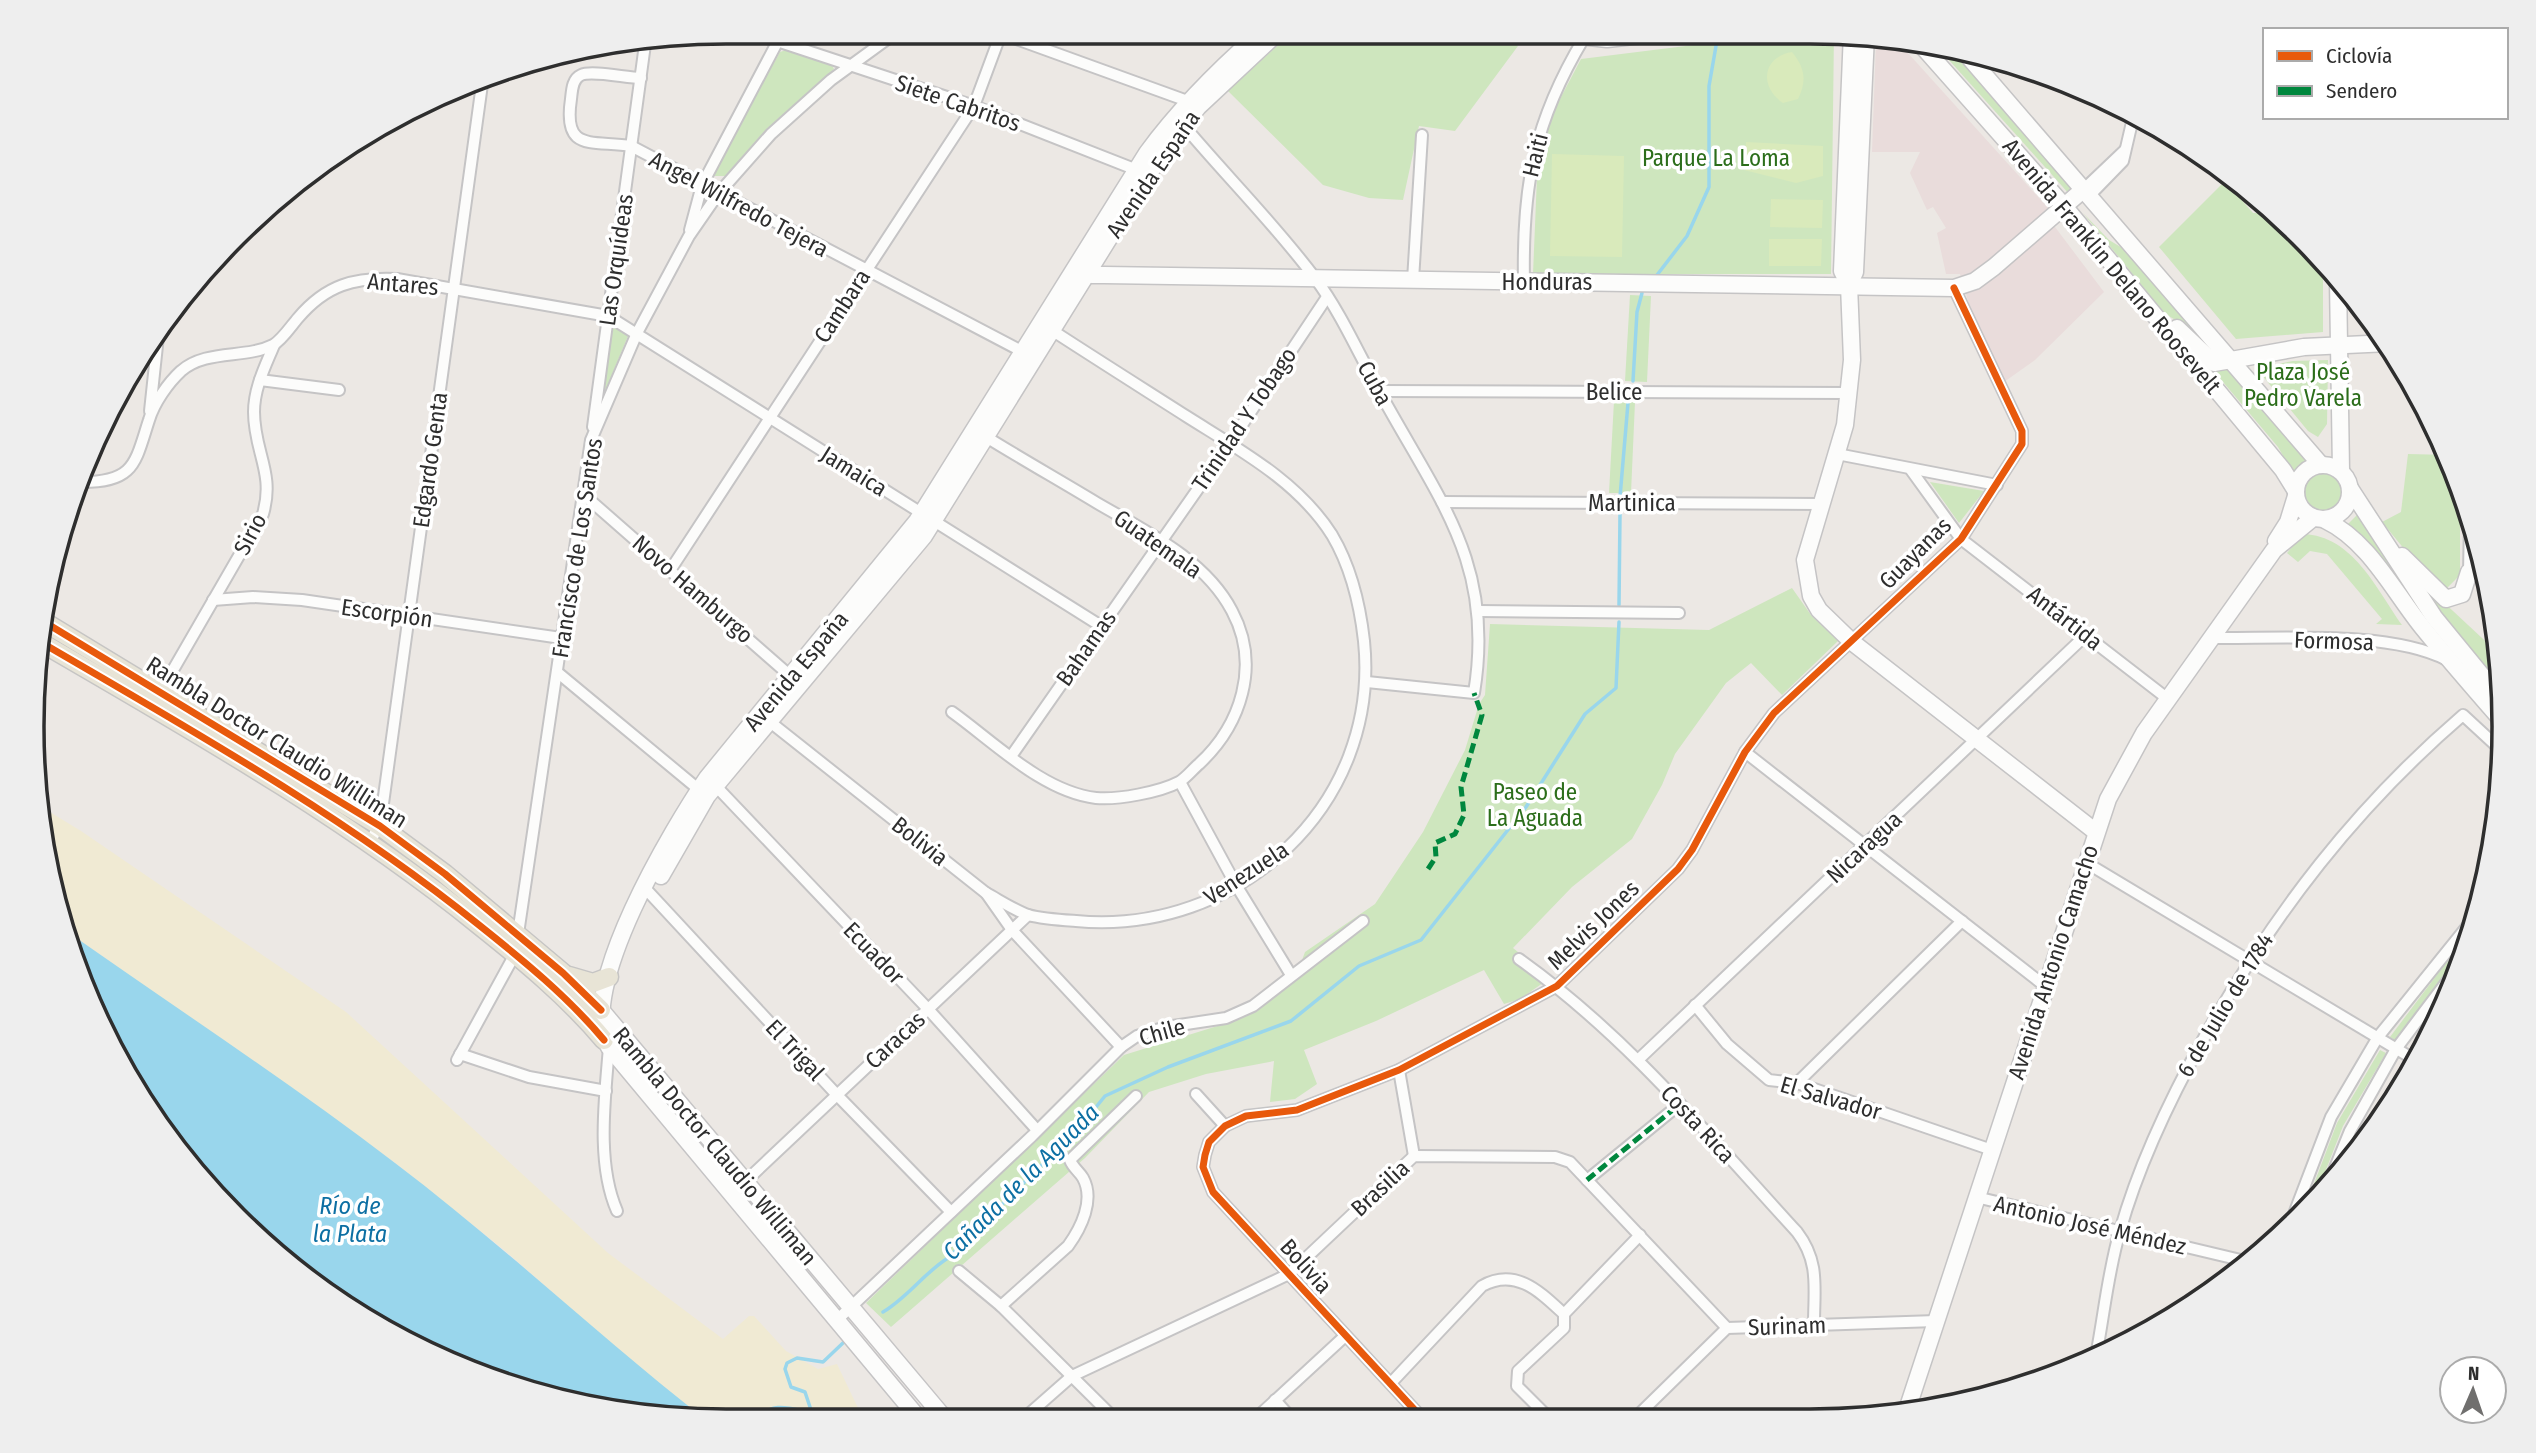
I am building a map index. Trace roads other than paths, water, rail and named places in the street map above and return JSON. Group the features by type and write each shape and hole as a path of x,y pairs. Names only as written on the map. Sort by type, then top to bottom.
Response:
{"main road":[{"name":"Avenida España","path":"601,1018 609,977 625,925 707,787 927,517 1142,172 1193,103 1254,44"},
{"path":"1852,45 1855,272 1849,285 1852,360 1850,393 1837,454 1805,561 1805,578 1819,610 1852,642 2096,832"},
{"path":"1853,147 1865,46"},
{"name":"Avenida Franklin Delano Roosevelt","path":"1930,55 2163,324 2296,493"},
{"name":"Avenida Franklin Delano Roosevelt","path":"1977,65 2321,465"},
{"name":"Honduras","path":"1083,269 1104,275 1954,288 1975,281 2087,192"},
{"path":"2338,295 2341,471 2382,540 2434,617 2491,687"},
{"path":"2163,324 2180,329 2211,363 2339,344 2374,343"},
{"path":"2341,471 2321,465 2306,470 2296,493 2301,508 2353,538 2492,708"},
{"path":"2319,519 2341,513 2347,507 2351,490"},
{"name":"Avenida Antonio Camacho","path":"1910,1401 2085,862 2123,767 2274,550 2296,493"},
{"name":"Avenida Antonio Camacho","path":"2274,550 2319,519"},
{"path":"2382,540 2446,599 2462,594 2469,572 2474,573"},
{"name":"Rambla Doctor Claudio Williman","path":"52,626 160,691 375,834 516,954 601,1018 607,1043 626,1067 850,1307 937,1409"},
{"name":"Rambla Doctor Claudio Williman","path":"49,647 445,874 563,973 601,1018 634,1050 846,1331 911,1409"},
{"name":"Avenida España","path":"601,1018 647,890"},
{"path":"563,973 593,983 609,977"}],"street":[{"path":"689,236 702,185 776,44"},
{"name":"Siete Cabritos","path":"791,44 848,67 974,106 1142,172"},
{"name":"Francisco de Los Santos","path":"516,954 591,440 637,333 689,236 718,194 771,134 848,67 880,44"},
{"name":"Cambara","path":"671,569 974,106 997,44"},
{"path":"1030,44 1193,103"},
{"name":"Haiti","path":"1524,282 1528,179 1551,97 1581,44"},
{"name":"Las Orquídeas","path":"591,440 644,49"},
{"path":"631,146 582,140 573,136 569,127 571,102 574,81 583,74 640,78"},
{"name":"Edgardo Genta","path":"375,834 409,616 481,90"},
{"name":"Cuba","path":"1179,120 1315,279 1327,297 1442,502 1466,555 1479,611 1480,657 1474,693 1367,682"},
{"path":"2087,192 2125,150 2131,125"},
{"path":"1413,280 1422,135"},
{"name":"Angel Wilfredo Tejera","path":"631,146 1029,355"},
{"name":"Antares","path":"274,345 310,304 328,290 346,282 370,278 397,279 608,316"},
{"name":"Guayanas","path":"1852,642 1961,539 2022,444 2022,431 1954,288"},
{"name":"Trinidad Y Tobago","path":"1161,541 1327,297"},
{"name":"Jamaica","path":"608,316 1101,626"},
{"name":"Venezuela","path":"986,893 1028,915 1107,924 1142,920 1208,901 1277,859 1303,834 1332,796 1357,733 1367,682 1362,620 1356,593 1332,536 1307,502 1230,443 1046,327"},
{"path":"149,418 164,392 183,370 222,355 274,345"},
{"name":"Sirio","path":"151,708 262,514 268,497 269,480 254,416 260,380 274,345"},
{"path":"90,481 104,480 134,465 142,448 149,418 156,351"},
{"path":"260,380 338,390"},
{"name":"Belice","path":"1379,391 1850,393"},
{"name":"Guatemala","path":"952,712 1065,790 1097,798 1128,797 1180,782 1212,752 1234,721 1244,687 1247,661 1232,610 1214,586 1161,541 980,433"},
{"path":"1837,454 1997,485"},
{"name":"Antártida","path":"1911,470 1961,539 2168,699"},
{"name":"Novo Hamburgo","path":"584,495 796,680"},
{"name":"Martinica","path":"1442,502 1821,504"},
{"name":"Bahamas","path":"1012,755 1161,541"},
{"path":"2469,552 2469,572"},
{"name":"Escorpión","path":"213,600 253,597 302,600 561,638"},
{"path":"1479,611 1679,613"},
{"name":"Nicaragua","path":"1639,1059 2087,634"},
{"name":"Formosa","path":"2211,638 2381,642 2419,648 2453,663"},
{"name":"Melvis Jones","path":"1225,1126 1246,1116 1297,1110 1399,1070 1557,986 1678,869 1692,850 1745,752 1774,713 1852,642"},
{"name":"Ecuador","path":"556,672 707,787 928,1009 1037,1130"},
{"name":"6 de Julio de 1784","path":"2098,1345 2119,1231 2141,1171 2179,1082 2248,960 2305,879 2421,751 2463,715 2492,741"},
{"name":"Bolivia","path":"765,718 986,893 1012,930 1121,1047"},
{"path":"1745,752 2045,986"},
{"path":"1180,782 1236,885 1291,975"},
{"path":"2085,862 2407,1056"},
{"name":"El Trigal","path":"647,890 837,1095 951,1212"},
{"name":"Caracas","path":"738,1189 1028,915"},
{"name":"Chile","path":"846,1331 850,1307 1121,1047 1137,1036 1166,1027 1226,1018 1253,1006 1363,921"},
{"path":"1797,1083 1962,921"},
{"path":"2298,1202 2331,1117 2378,1037 2459,937"},
{"path":"516,954 459,1057 529,1077 606,1091"},
{"name":"Costa Rica","path":"1519,959 1557,986 1639,1059 1810,1249 1814,1324"},
{"path":"2340,1156 2350,1131 2396,1049 2438,993"},
{"name":"El Salvador","path":"1695,1005 1727,1044 1769,1080 1797,1083 1992,1150"},
{"path":"607,1043 608,1180 617,1211"},
{"path":"607,1072 631,1063 634,1050"},
{"path":"1399,1070 1414,1156"},
{"path":"1196,1094 1225,1126"},
{"path":"1001,1306 1074,1237 1087,1202 1083,1178 1070,1160 1136,1096"},
{"path":"1587,1180 1680,1104"},
{"name":"Bolivia","path":"1225,1126 1209,1142 1205,1155 1205,1177 1225,1207 1414,1409"},
{"name":"Brasilia","path":"1034,1409 1072,1376 1289,1274 1414,1156 1555,1157 1570,1162 1727,1328"},
{"name":"Antonio José Méndez","path":"1976,1198 2236,1259"},
{"path":"1540,1409 1517,1386 1518,1371 1564,1328 1564,1314 1640,1236"},
{"path":"959,1271 1001,1306 1105,1409"},
{"path":"1391,1383 1473,1293 1492,1280 1518,1279 1540,1292 1564,1314"},
{"name":"Surinam","path":"1644,1409 1727,1328 1936,1321"},
{"path":"1266,1409 1344,1337"},
{"path":"1275,1400 1283,1409"}],"water":[{"name":"Río de la Plata","path":"78,939 395,1163 692,1408 593,1396 507,1373 425,1339 385,1318 311,1268 276,1240 213,1177 159,1106 114,1028"}],"waterway":[{"name":"Cañada de la Aguada","path":"1657,275 1687,236 1709,187 1709,86 1716,46"},
{"name":"Cañada de la Aguada","path":"1633,381 1637,312 1642,293"},
{"name":"Cañada de la Aguada","path":"1620,497 1628,403"},
{"name":"Cañada de la Aguada","path":"1619,605 1620,514"},
{"name":"Cañada de la Aguada","path":"883,1312 948,1258 1079,1128 1105,1096 1168,1067 1291,1021 1359,966 1421,940 1526,807 1585,714 1616,688 1619,622"},
{"name":"Cañada de la Aguada","path":"811,1409 805,1392 791,1387 785,1369 787,1363 797,1358 823,1362 844,1342"},
{"name":"Cañada de la Aguada","path":"772,1409 792,1409"}],"park label":[{"name":"Parque La Loma","path":"1716,158"},
{"name":"Plaza José Pedro Varela","path":"2303,385"},
{"name":"Paseo de La Aguada","path":"1535,805"}]}
